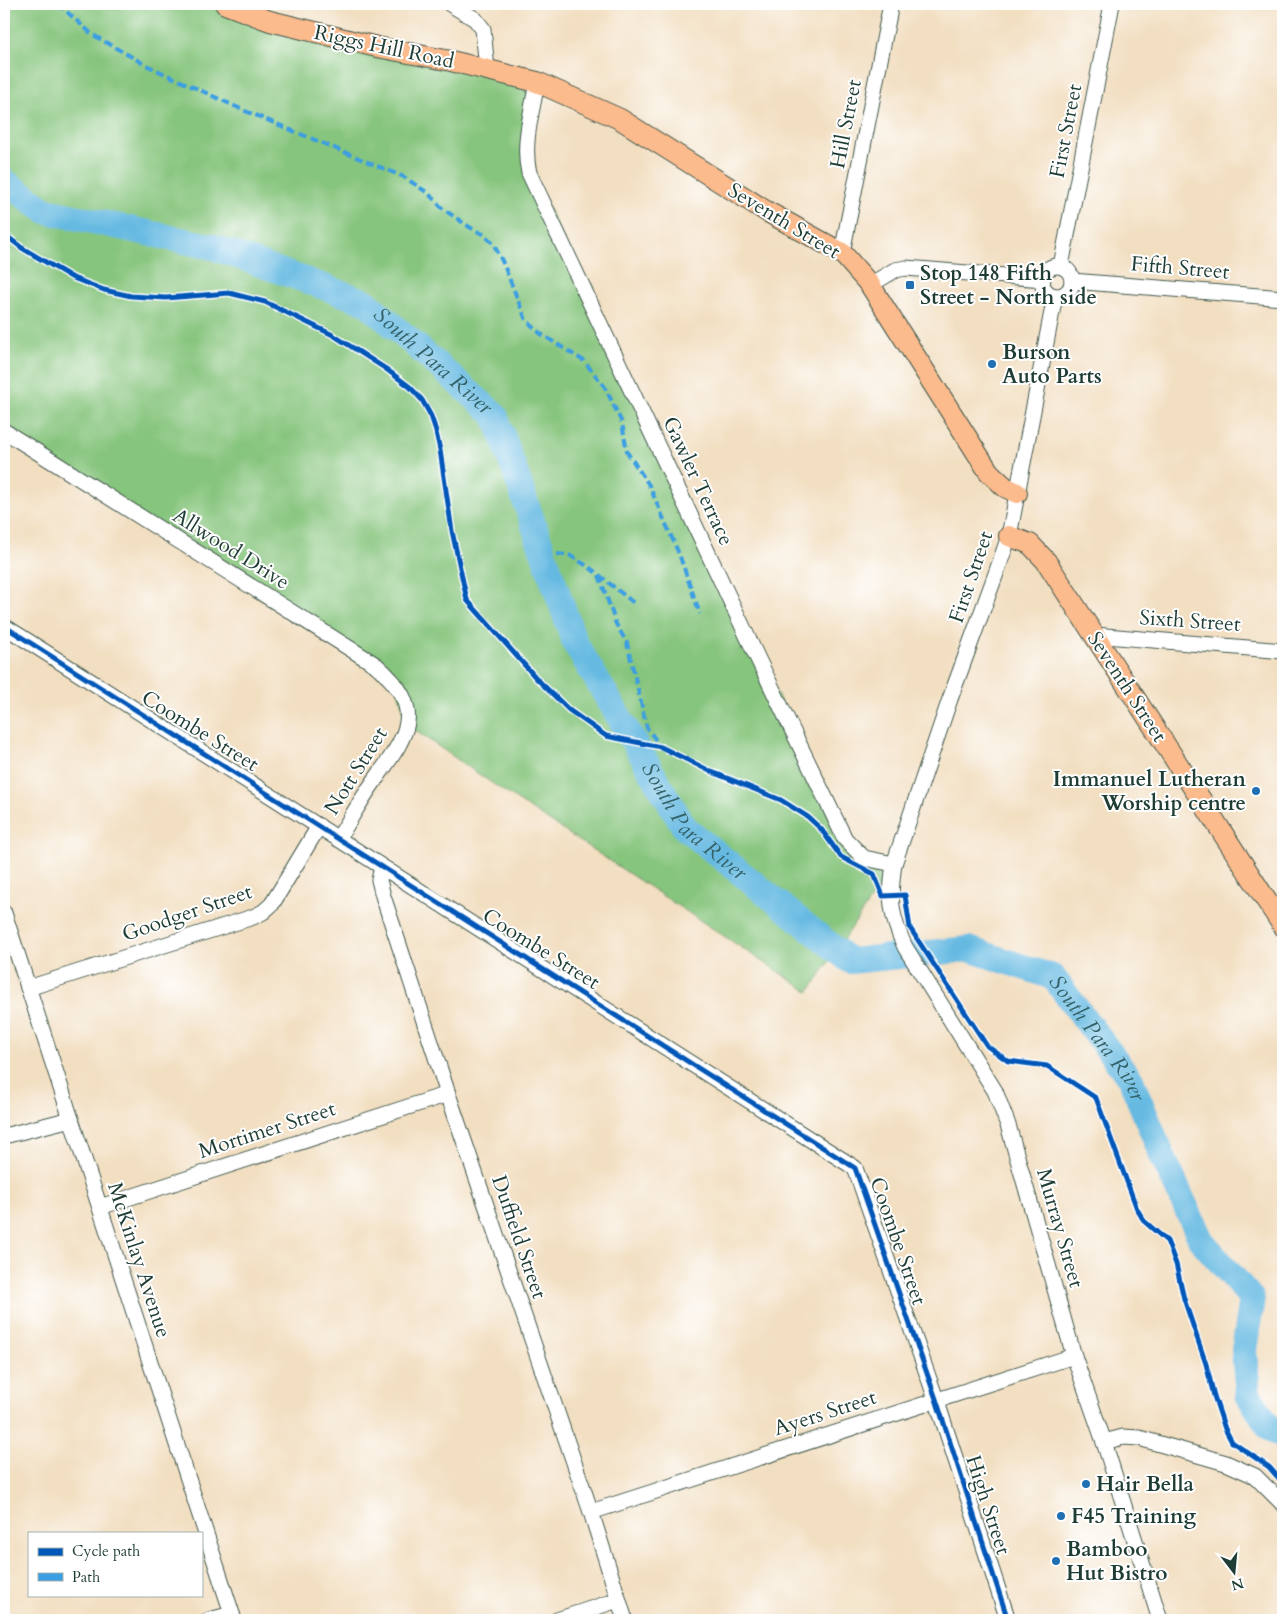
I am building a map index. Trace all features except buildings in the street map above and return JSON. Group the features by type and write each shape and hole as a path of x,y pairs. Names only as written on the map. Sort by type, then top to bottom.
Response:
{"main road":[{"name":"Riggs Hill Road","path":"225,4 270,21 377,47 487,69"},
{"name":"Seventh Street","path":"487,69 537,82 620,119 766,211 842,253 870,285 989,472 1004,487 1017,493"},
{"name":"Seventh Street","path":"1009,536 1030,544 1046,561 1283,926"}],"street":[{"path":"450,4 475,19 483,29 487,69"},
{"name":"Hill Street","path":"842,253 891,4"},
{"name":"First Street","path":"1061,266 1112,4"},
{"name":"Gawler Terrace","path":"537,82 526,151 529,174 760,664 845,839 864,858 894,864"},
{"path":"1061,266 1070,272 1072,281 1068,292 1055,296 1044,288 1043,279 1044,274 1051,267 1061,266"},
{"path":"870,285 895,270 906,268 1043,279"},
{"name":"Fifth Street","path":"1072,281 1283,298"},
{"name":"First Street","path":"894,864 950,699 1009,536 1055,296"},
{"name":"Allwood Drive","path":"4,432 376,666 390,678 404,700 407,724"},
{"name":"Coombe Street","path":"4,626 855,1168 936,1399"},
{"name":"Sixth Street","path":"1094,635 1283,651"},
{"name":"Nott Street","path":"338,839 369,788 397,748 407,724"},
{"name":"Goodger Street","path":"28,988 253,917 263,912 272,904 319,826"},
{"name":"Murray Street","path":"894,864 891,905 896,927 905,947 995,1091 1008,1125 1074,1356 1104,1442 1160,1620"},
{"name":"Duffield Street","path":"382,867 379,880 383,896 448,1094 591,1512 624,1620"},
{"name":"McKinlay Avenue","path":"4,913 233,1617"},
{"name":"Mortimer Street","path":"100,1207 448,1094"},
{"path":"4,1136 71,1119"},
{"name":"Ayers Street","path":"591,1512 1074,1356"},
{"name":"High Street","path":"936,1399 1008,1620"},
{"path":"1104,1442 1123,1438 1139,1438 1226,1463 1255,1476 1283,1504"},
{"path":"557,1620 618,1600"},
{"path":"209,1620 233,1617"}],"green space":[{"path":"4,4 225,4 537,82 526,160 845,839 864,858 894,864 809,992 502,790 407,725 397,687 4,431"}],"waterway":[{"name":"South Para River","path":"4,181 46,211 213,247 366,302 495,415 575,643 685,828 850,961 969,949 1053,977 1131,1080 1161,1153 1201,1240 1252,1299 1244,1350 1248,1395 1272,1431 1283,1435"}],"marked path":[{"path":"58,4 93,35 146,65 243,110 404,177 428,193 443,209 483,234 493,243 526,320 541,334 584,361 605,387 622,423 627,452 649,485 679,554 700,614"},
{"path":"557,554 569,555 589,567 635,604"},
{"path":"599,575 616,624 627,643 647,728 661,747"}],"cycle path":[{"path":"4,234 22,248 73,278 104,290 131,296 166,298 229,293 265,302 333,335 410,387 422,400 435,428 452,531 467,600 537,679 569,710 606,736 661,747 712,772 781,800 808,817 821,829 841,857 874,874 883,896 905,895 910,928 987,1046 1008,1061 1047,1066 1096,1098 1137,1209 1144,1221 1167,1241 1176,1264 1184,1299 1225,1429 1232,1442 1269,1467 1283,1483"},
{"path":"4,626 855,1168 936,1399 1008,1620"}],"place":[{"name":"Stop 148 Fifth Street - North side","path":"910,285"},
{"name":"Burson Auto Parts","path":"992,364"},
{"name":"Immanuel Lutheran Worship centre","path":"1256,791"},
{"name":"Hair Bella","path":"1086,1484"},
{"name":"F45 Training","path":"1061,1516"},
{"name":"Bamboo Hut Bistro","path":"1056,1561"}]}
